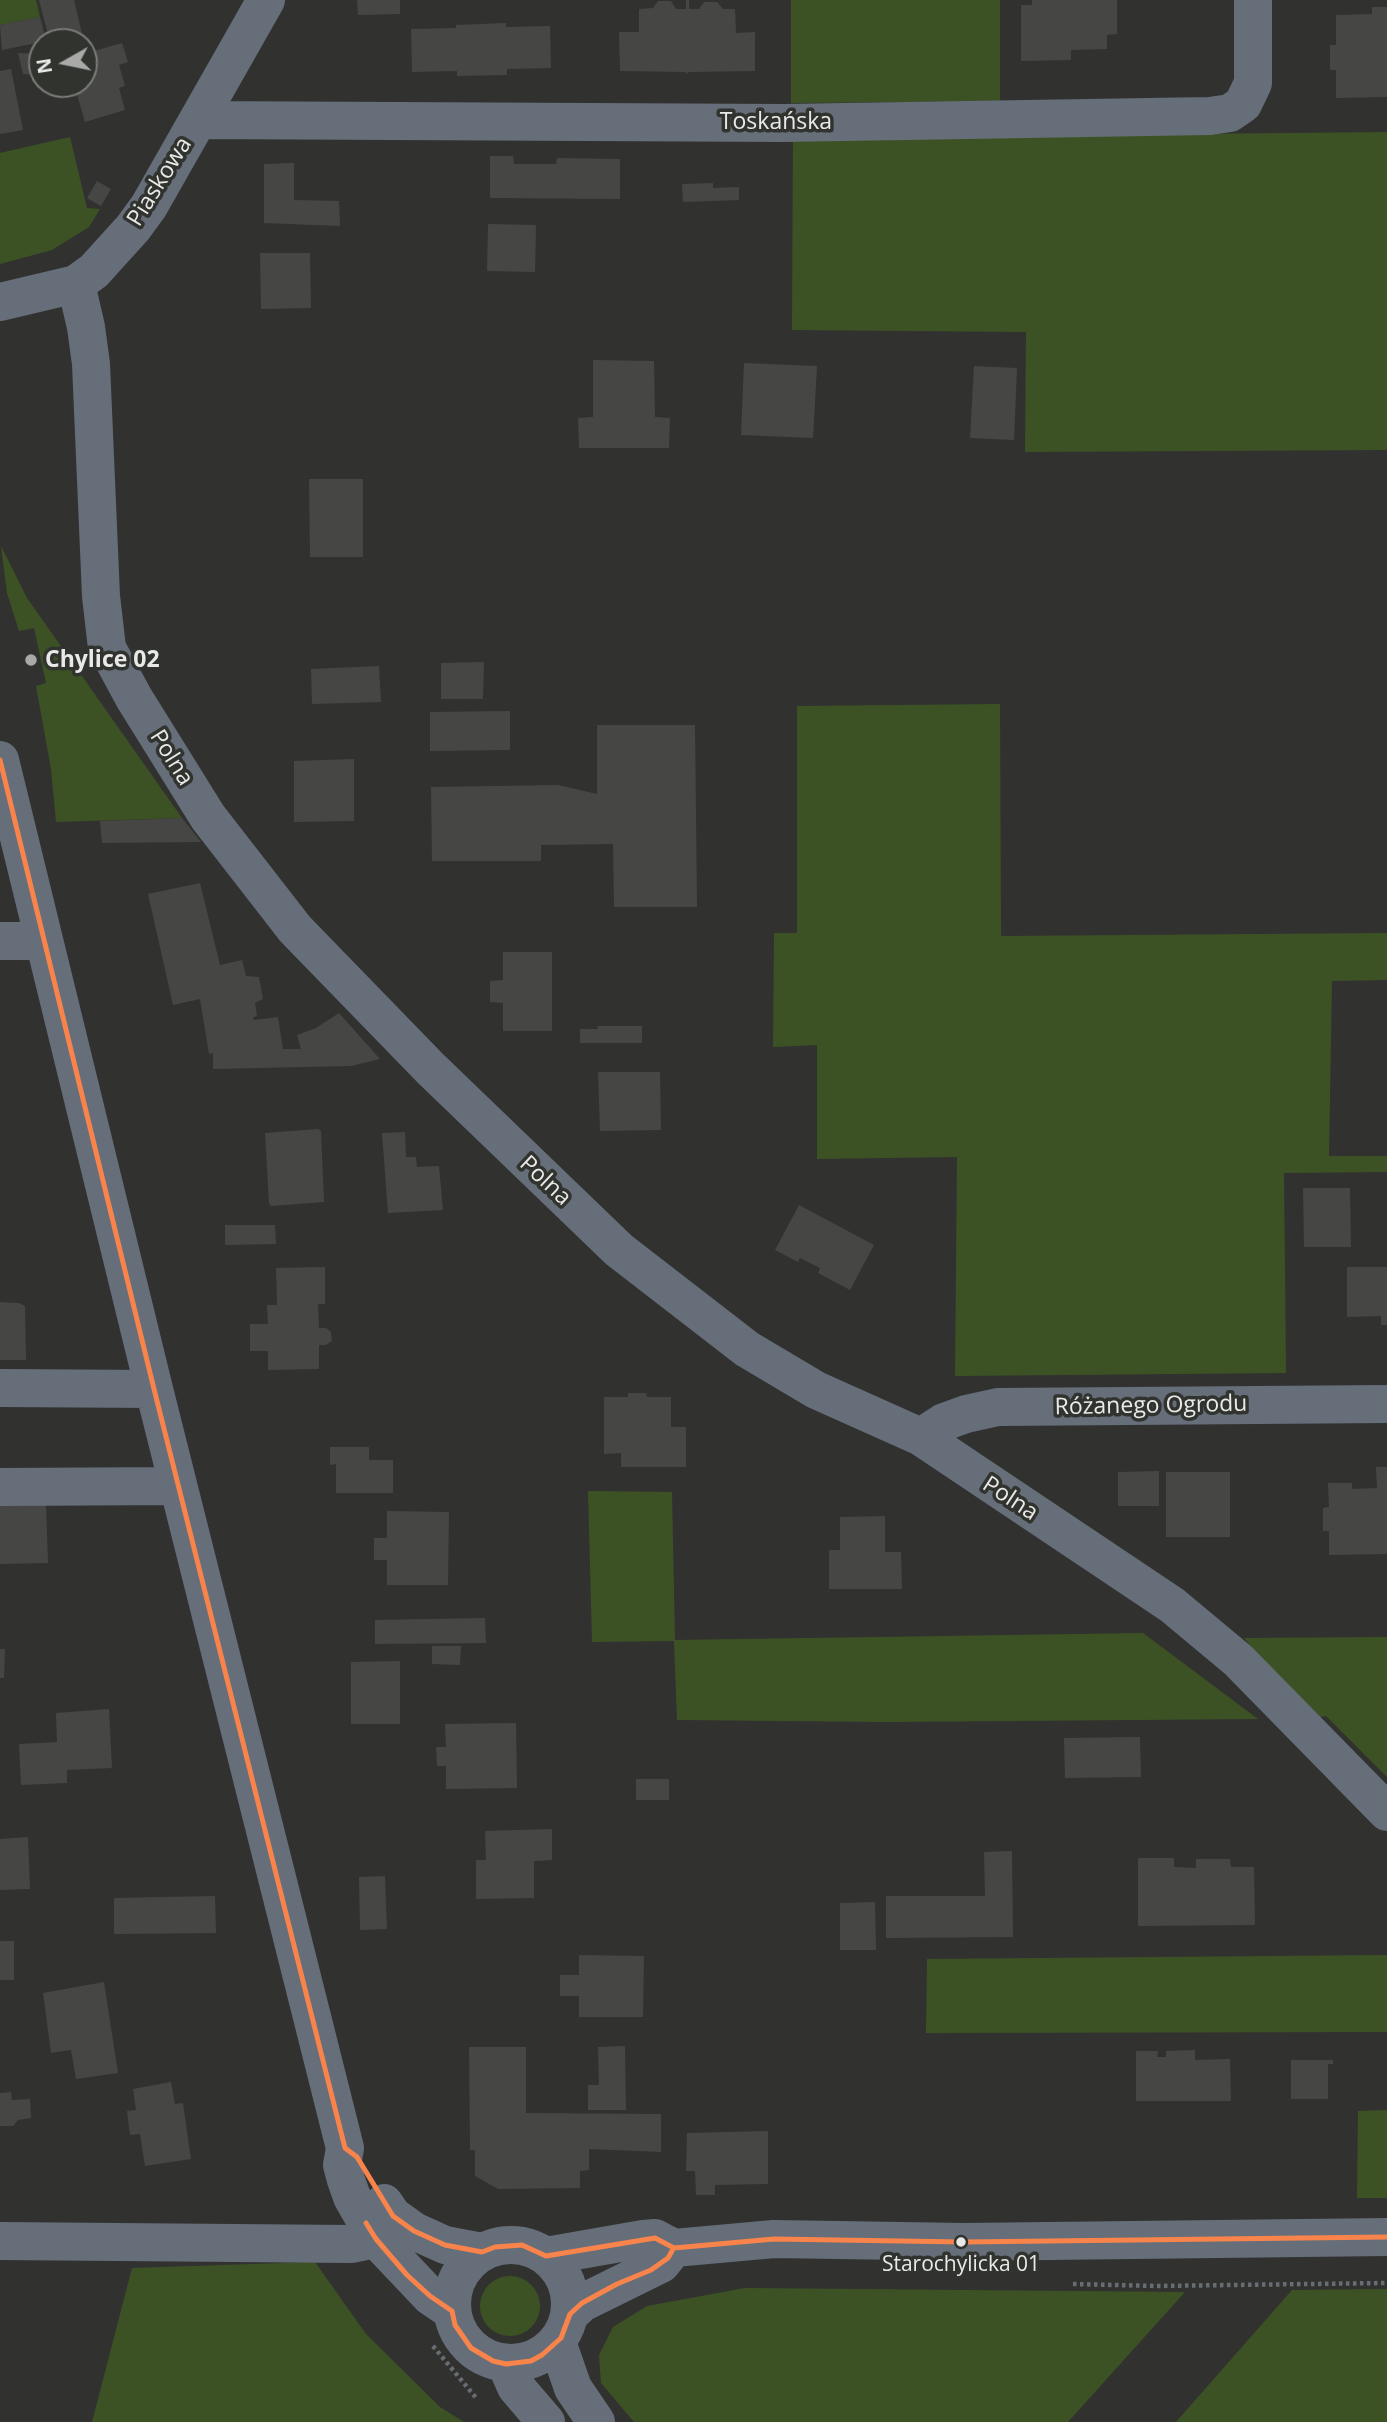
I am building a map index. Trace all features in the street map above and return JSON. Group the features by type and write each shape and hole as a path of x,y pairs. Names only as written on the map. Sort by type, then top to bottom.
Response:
{"street":[{"name":"Piaskowa","path":"0,302 76,284 93,271 133,228 149,206 266,0"},
{"name":"Toskańska","path":"199,120 783,123 1210,116 1230,113 1243,104 1253,83 1253,0"},
{"name":"Polna","path":"76,284 91,364 101,596 107,648 134,698 208,817 295,929 430,1068 619,1250 747,1349 816,1390 920,1437 1172,1605 1238,1660 1387,1812"},
{"path":"0,760 178,1486 345,2148 357,2157 387,2207 388,2230 430,2296 452,2311"},
{"path":"0,941 44,940"},
{"path":"0,1388 154,1389"},
{"name":"Różanego Ogrodu","path":"920,1437 944,1422 998,1407 1387,1404"},
{"path":"0,1487 178,1486"},
{"path":"0,2241 352,2244 388,2230 414,2231 445,2245 482,2252 509,2245 522,2245 547,2256 556,2265 569,2288 564,2328 573,2388 596,2422"},
{"path":"547,2256 655,2238 674,2248 774,2239 964,2242 1387,2237"},
{"path":"482,2252 461,2271 452,2297 452,2311 455,2325 471,2348 482,2356 506,2364 531,2361 542,2355 582,2302 661,2264 674,2248"},
{"path":"506,2364 516,2387 546,2422"}],"path":[{"path":"1070,2284 1156,2286 1387,2283"}],"green space":[{"path":"0,0 36,0 40,17 0,25"},
{"path":"791,0 1000,0 1000,101 791,103"},
{"path":"1387,132 1387,450 1025,452 1026,332 792,330 793,138"},
{"path":"70,137 87,208 100,209 89,227 52,250 0,264 0,153"},
{"path":"1,546 27,598 182,818 56,822 51,769 36,686 46,683 34,628 19,631 7,593"},
{"path":"1000,704 1001,936 1387,933 1387,980 1332,981 1329,1156 1387,1156 1387,1172 1284,1173 1286,1373 955,1376 957,1157 817,1159 817,1045 773,1047 774,933 797,933 797,706"},
{"path":"588,1491 672,1492 675,1640 1143,1633 1258,1719 887,1722 677,1720 674,1641 592,1642"},
{"path":"1387,1637 1387,1777 1326,1716 1312,1719 1244,1638"},
{"path":"1387,1955 1387,2032 926,2033 927,1959"},
{"path":"1387,2110 1387,2198 1357,2198 1358,2111"},
{"path":"315,2262 366,2334 440,2407 464,2422 92,2422 132,2268"},
{"path":"510,2276 527,2281 535,2289 540,2306 535,2323 527,2331 510,2336 493,2331 485,2323 480,2306 485,2289 493,2281"},
{"path":"745,2288 1185,2292 1068,2422 634,2422 601,2383 599,2355 613,2327 647,2306"},
{"path":"1387,2289 1387,2422 1176,2422 1292,2290"}],"building":[{"path":"39,0 74,0 81,28 46,28"},
{"path":"357,0 400,0 400,14 358,15"},
{"path":"686,0 689,0 689,9 699,9 704,2 717,2 723,9 735,9 736,33 755,32 755,71 686,74 620,71 619,32 639,32 639,9 653,8 658,1 671,1 676,9 686,9"},
{"path":"1032,0 1117,0 1117,34 1107,35 1107,49 1071,50 1071,60 1021,61 1021,5 1032,5"},
{"path":"1372,7 1387,7 1387,97 1336,98 1336,70 1330,70 1330,45 1336,45 1336,15 1372,14"},
{"path":"40,17 43,28 28,28 28,45 2,50 0,25"},
{"path":"506,23 506,27 550,26 551,68 507,69 507,75 457,76 457,71 412,72 411,29"},
{"path":"122,43 128,62 119,65 125,86 119,88 125,110 85,122 78,98 98,98 98,50"},
{"path":"18,53 28,53 28,74 23,74"},
{"path":"11,69 23,130 0,134 0,71"},
{"path":"490,156 513,156 514,164 556,164 557,158 620,159 620,199 490,198"},
{"path":"294,163 294,200 339,201 340,226 264,223 264,164"},
{"path":"97,181 111,189 101,206 87,198"},
{"path":"713,183 713,188 739,187 739,200 683,202 682,184"},
{"path":"488,224 536,225 535,272 487,271"},
{"path":"260,253 310,253 311,308 261,309"},
{"path":"593,360 654,361 655,417 670,418 669,448 579,448 578,418 593,417"},
{"path":"744,363 817,366 813,438 741,435"},
{"path":"974,366 1017,368 1014,440 970,438"},
{"path":"309,479 363,479 363,557 310,557"},
{"path":"484,662 483,699 441,699 441,663"},
{"path":"379,666 381,702 312,704 311,669"},
{"path":"510,711 510,750 430,751 430,712"},
{"path":"597,725 695,725 697,907 614,907 613,844 541,845 541,861 432,861 431,787 558,785 597,794"},
{"path":"354,759 354,821 294,822 294,761"},
{"path":"182,818 201,842 102,843 100,821"},
{"path":"200,883 220,965 242,960 246,976 259,977 263,999 255,1003 257,1015 253,1018 278,1017 283,1049 301,1049 297,1035 316,1028 339,1013 380,1059 351,1066 213,1069 213,1053 209,1054 200,999 173,1005 148,894"},
{"path":"503,952 552,952 552,1031 503,1031 503,1003 490,1002 490,981 503,980"},
{"path":"597,1026 642,1026 642,1043 580,1043 580,1029 598,1029"},
{"path":"598,1072 660,1072 661,1130 600,1131"},
{"path":"318,1129 321,1131 324,1202 271,1206 265,1133"},
{"path":"405,1132 406,1157 416,1157 417,1167 439,1166 443,1210 388,1213 382,1133"},
{"path":"1303,1188 1350,1188 1351,1247 1304,1247"},
{"path":"799,1205 874,1245 850,1290 818,1273 820,1268 800,1258 798,1262 775,1250"},
{"path":"225,1225 275,1225 276,1244 225,1245"},
{"path":"325,1267 325,1304 318,1304 319,1328 326,1328 331,1332 332,1341 319,1345 319,1369 268,1370 268,1351 250,1351 250,1324 268,1324 267,1305 277,1305 276,1268"},
{"path":"1347,1267 1387,1267 1387,1325 1381,1325 1381,1316 1347,1317"},
{"path":"0,1302 25,1306 26,1360 0,1360"},
{"path":"628,1393 646,1393 647,1397 671,1397 671,1427 686,1427 686,1467 621,1467 621,1453 604,1454 604,1397 628,1397"},
{"path":"330,1447 369,1447 369,1460 393,1460 393,1493 336,1493 336,1464 330,1465"},
{"path":"1376,1467 1387,1467 1387,1554 1329,1555 1329,1531 1323,1531 1323,1508 1329,1507 1328,1483 1352,1483 1352,1489 1377,1488"},
{"path":"1159,1471 1159,1506 1118,1506 1118,1472"},
{"path":"1166,1472 1230,1472 1230,1537 1166,1537"},
{"path":"0,1505 46,1505 48,1563 0,1564"},
{"path":"387,1511 449,1512 448,1585 387,1585 387,1560 374,1560 374,1538 387,1538"},
{"path":"885,1516 885,1552 901,1552 902,1589 829,1589 829,1550 840,1550 840,1517"},
{"path":"485,1618 486,1643 375,1644 375,1620"},
{"path":"432,1646 461,1646 460,1665 432,1664"},
{"path":"0,1649 5,1649 4,1678 0,1678"},
{"path":"400,1661 400,1724 351,1724 351,1662"},
{"path":"109,1709 112,1768 67,1770 67,1783 21,1785 19,1744 57,1742 56,1713"},
{"path":"516,1723 517,1788 446,1789 446,1766 437,1766 436,1747 446,1747 445,1724"},
{"path":"1140,1737 1141,1777 1065,1778 1064,1738"},
{"path":"636,1779 669,1779 669,1800 636,1800"},
{"path":"552,1829 552,1860 534,1861 534,1898 476,1899 476,1860 486,1860 485,1831"},
{"path":"28,1837 30,1889 0,1890 0,1839"},
{"path":"1012,1851 1013,1937 886,1938 886,1896 985,1896 984,1852"},
{"path":"1138,1858 1174,1858 1174,1867 1196,1868 1196,1859 1230,1859 1231,1867 1254,1867 1255,1925 1138,1926"},
{"path":"385,1876 387,1929 360,1930 359,1877"},
{"path":"215,1896 216,1933 114,1934 114,1898"},
{"path":"875,1902 876,1950 840,1950 840,1903"},
{"path":"0,1941 14,1941 14,1980 0,1980"},
{"path":"579,1955 644,1956 643,2017 579,2017 579,1996 560,1996 560,1975 579,1975"},
{"path":"104,1982 118,2073 76,2079 71,2050 51,2053 43,1993"},
{"path":"625,2046 626,2110 588,2110 588,2085 599,2085 598,2047"},
{"path":"469,2047 526,2047 526,2113 661,2114 661,2152 589,2149 589,2170 580,2171 580,2188 498,2189 475,2176 475,2150 470,2150"},
{"path":"1195,2050 1195,2060 1230,2059 1231,2101 1136,2101 1136,2051 1158,2051 1157,2057 1166,2057 1166,2051"},
{"path":"1291,2060 1333,2060 1333,2064 1328,2064 1328,2099 1291,2099"},
{"path":"171,2082 175,2104 183,2103 191,2159 145,2166 140,2134 130,2135 127,2111 136,2110 133,2089"},
{"path":"11,2092 12,2100 30,2099 31,2118 18,2120 13,2126 0,2126 0,2093"},
{"path":"768,2131 768,2184 715,2185 715,2195 696,2195 695,2171 686,2171 687,2133"}],"transit line":[{"path":"0,760 154,1389 345,2148 357,2157 393,2216 414,2231 445,2245 482,2252 495,2247 522,2245 546,2256 655,2238 674,2248 774,2239 964,2242 1387,2237"},
{"path":"366,2223 407,2275 452,2311 455,2325 471,2348 493,2361 506,2364 531,2361 542,2355 561,2338 570,2314 582,2303 651,2270 668,2258 672,2251"}],"place":[{"name":"Chylice 02","path":"31,660"},
{"name":"Starochylicka 01","path":"961,2242"}]}
